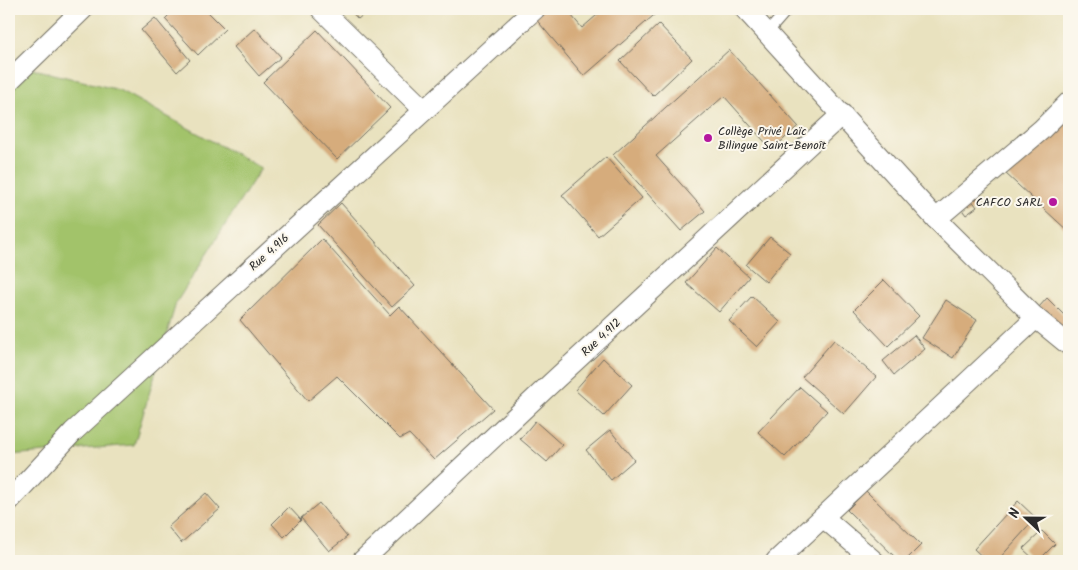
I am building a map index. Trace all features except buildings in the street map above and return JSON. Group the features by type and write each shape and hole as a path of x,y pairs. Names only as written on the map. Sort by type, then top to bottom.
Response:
{"street":[{"path":"9,80 83,9"},
{"path":"321,9 424,110"},
{"name":"Rue 4.916","path":"9,500 73,432 535,9"},
{"path":"745,9 936,219 1036,318 1069,345"},
{"path":"936,219 1041,130 1069,102"},
{"name":"Rue 4.912","path":"362,561 842,114"},
{"path":"776,561 1036,318"},
{"path":"824,518 874,561"}],"lane":[{"path":"767,33 788,9"}],"green space":[{"path":"9,63 119,90 261,168 176,303 134,445 9,455"}],"place":[{"name":"Collège Privé Laïc Bilingue Saint-Benoît","path":"708,138"},
{"name":"CAFCO SARL","path":"1053,202"}]}
